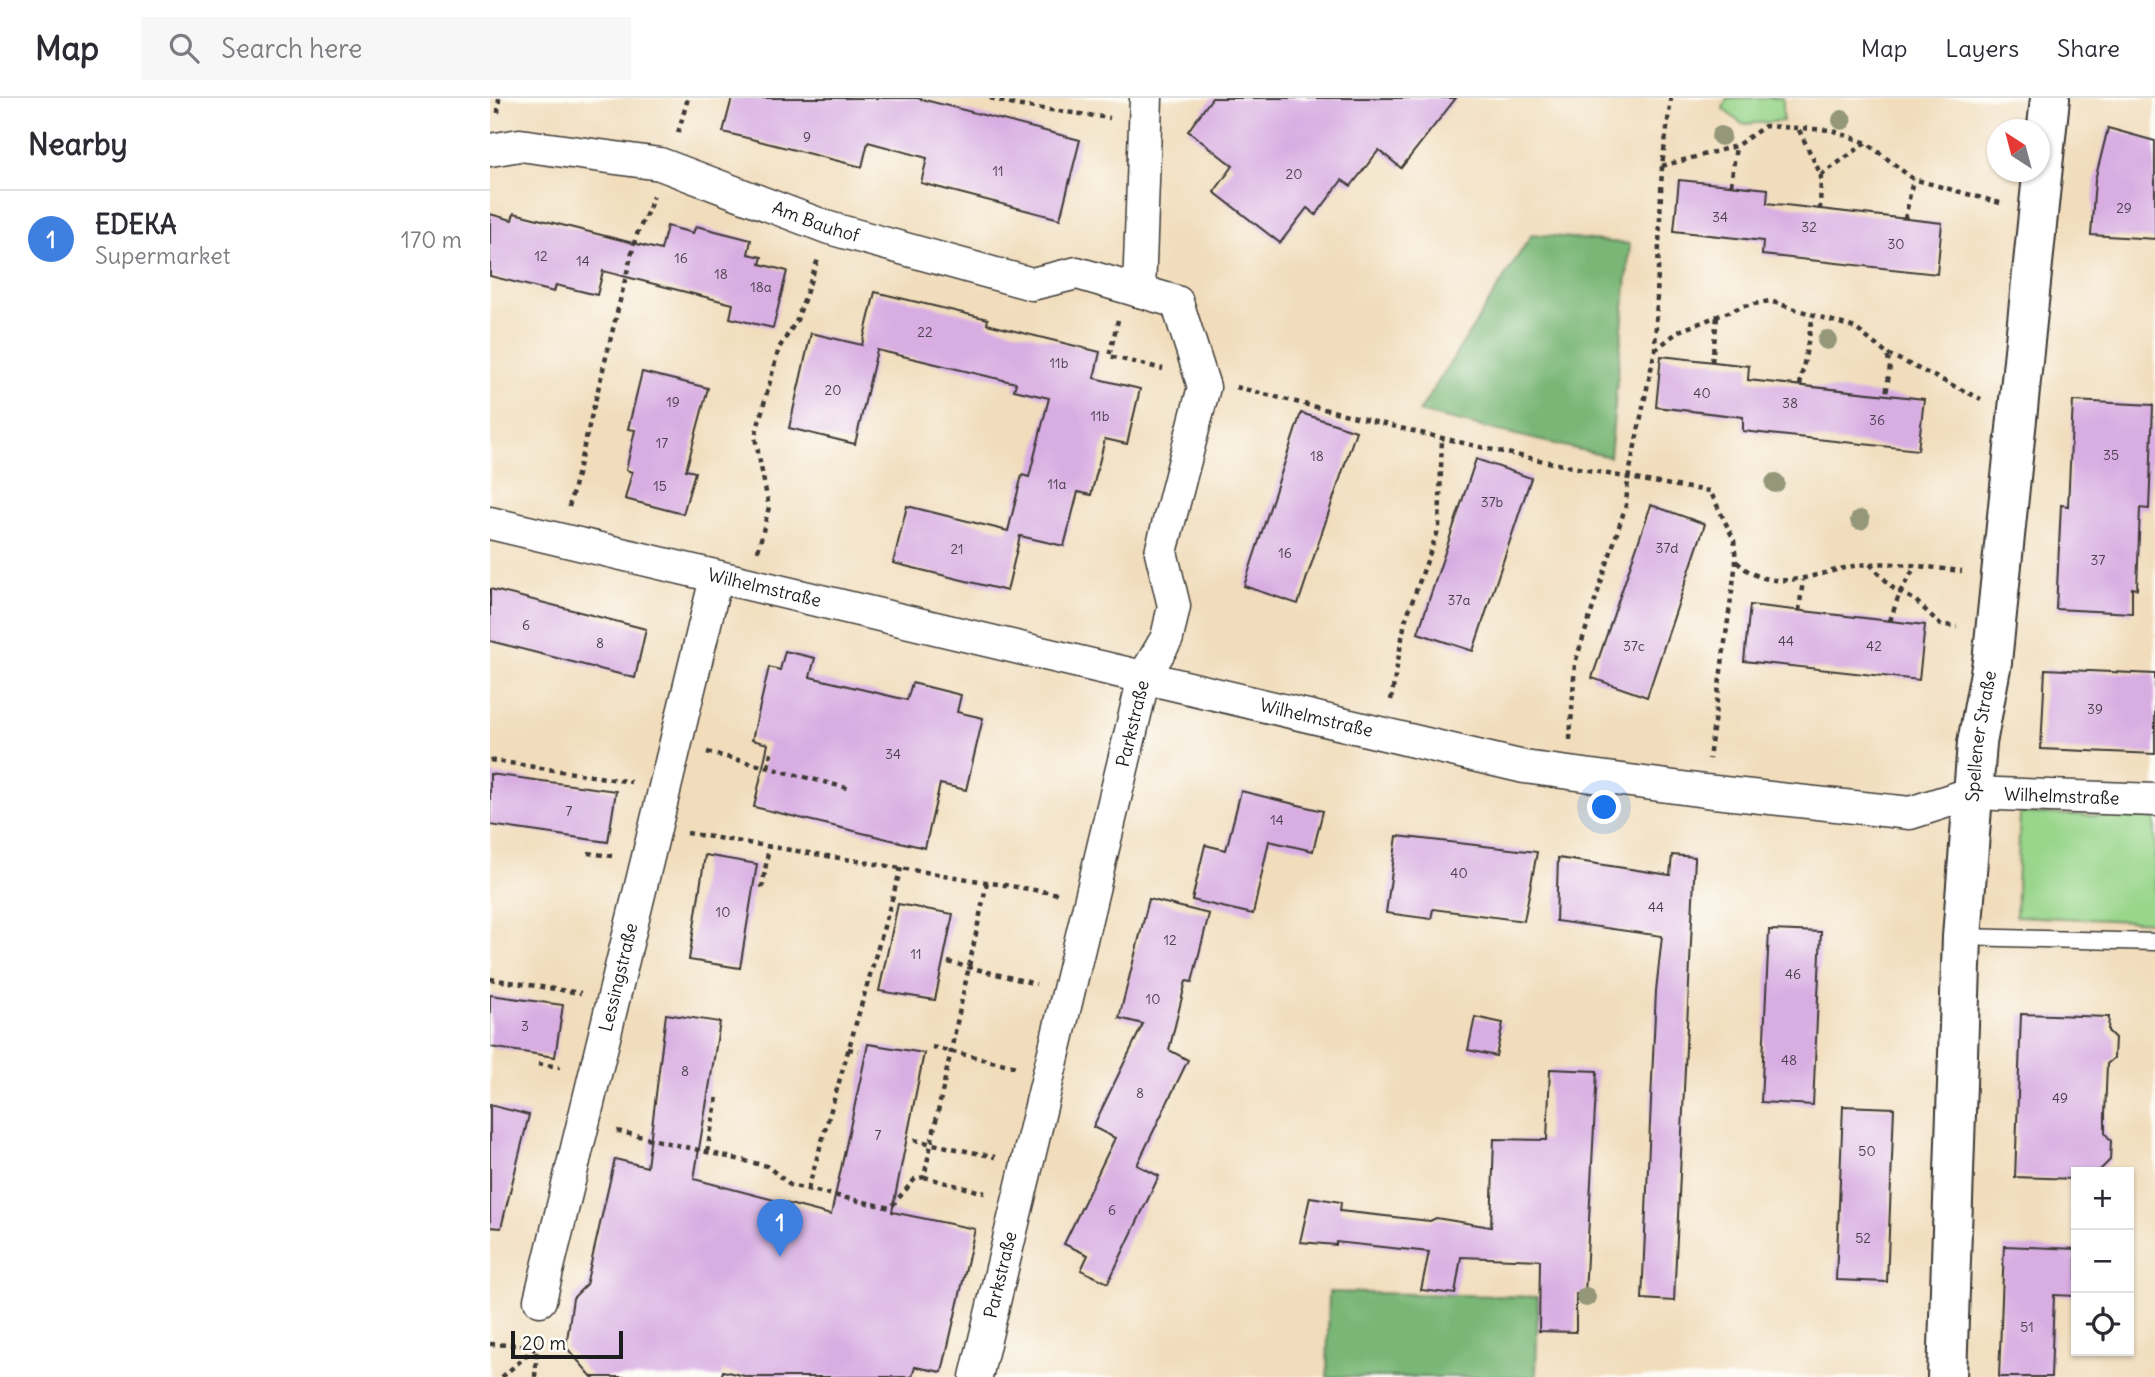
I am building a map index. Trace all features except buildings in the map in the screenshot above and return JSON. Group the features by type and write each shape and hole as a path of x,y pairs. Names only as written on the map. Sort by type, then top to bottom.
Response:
{"street":[{"name":"Spellener Straße","path":"1947,1377 1962,937 1977,743 1995,629 2050,98"},
{"path":"1133,289 1146,110"},
{"name":"Am Bauhof","path":"490,150 520,145 660,164 829,228 1032,284 1077,273 1133,289"},
{"name":"Parkstraße","path":"976,1377 1144,677 1167,638 1174,606 1161,552 1204,387 1177,302 1133,289"},
{"name":"Wilhelmstraße","path":"490,523 1524,767 1705,791 1910,813 1973,793 2155,800"},
{"name":"Lessingstraße","path":"540,1300 716,578"}],"lane":[{"path":"1962,937 2155,942"}],"path":[{"path":"990,98 1014,104 1146,110"},
{"path":"1568,772 1575,663 1626,505 1628,479 1656,350 1662,166 1671,98"},
{"path":"1662,166 1736,146 1765,126 1830,130 1867,143 1913,179 2038,214"},
{"path":"1798,130 1821,175 1820,210"},
{"path":"1821,175 1867,143"},
{"path":"1731,185 1736,146"},
{"path":"561,539 639,228 648,216 660,164"},
{"path":"1905,219 1913,179"},
{"path":"749,585 769,507 755,437 779,348 797,320 829,228"},
{"path":"1133,289 1109,356 1442,438 1628,479 1710,491 1734,540 1737,562 1705,791"},
{"path":"1656,350 1679,331 1717,316 1770,301 1855,328 1887,354 2017,417"},
{"path":"1800,385 1813,315"},
{"path":"1712,362 1717,316"},
{"path":"1886,395 1890,366 1887,354"},
{"path":"1384,734 1405,621 1438,528 1442,438"},
{"path":"1737,562 1748,573 1787,582 1869,564 2001,573"},
{"path":"1869,564 1900,592 1915,600 1941,625 1995,629"},
{"path":"1890,621 1900,592 1915,567"},
{"path":"1799,611 1803,580"},
{"path":"676,744 851,789"},
{"path":"768,767 772,748"},
{"path":"490,760 665,787"},
{"path":"655,828 1091,900"},
{"path":"762,888 769,847"},
{"path":"808,1189 901,868"},
{"path":"924,1177 987,882"},
{"path":"948,962 1069,991"},
{"path":"490,979 613,998"},
{"path":"932,1047 950,1054 1049,1074"},
{"path":"848,1049 859,1051"},
{"path":"707,1152 717,1097"},
{"path":"583,1123 767,1166 790,1185 890,1208 915,1179 924,1177 1018,1201"},
{"path":"914,1140 1027,1164"},
{"path":"535,1377 540,1300"},
{"path":"490,1344 537,1346"},
{"path":"502,1377 537,1346"}],"green space":[{"path":"1727,98 1783,98 1783,121 1742,124 1723,109"},
{"path":"1532,234 1630,244 1610,457 1419,412"},
{"path":"2020,813 2155,818 2155,922 2016,916"},
{"path":"1329,1292 1538,1297 1536,1377 1327,1377"}],"place":[{"name":"EDEKA","path":"780,1257"}]}
